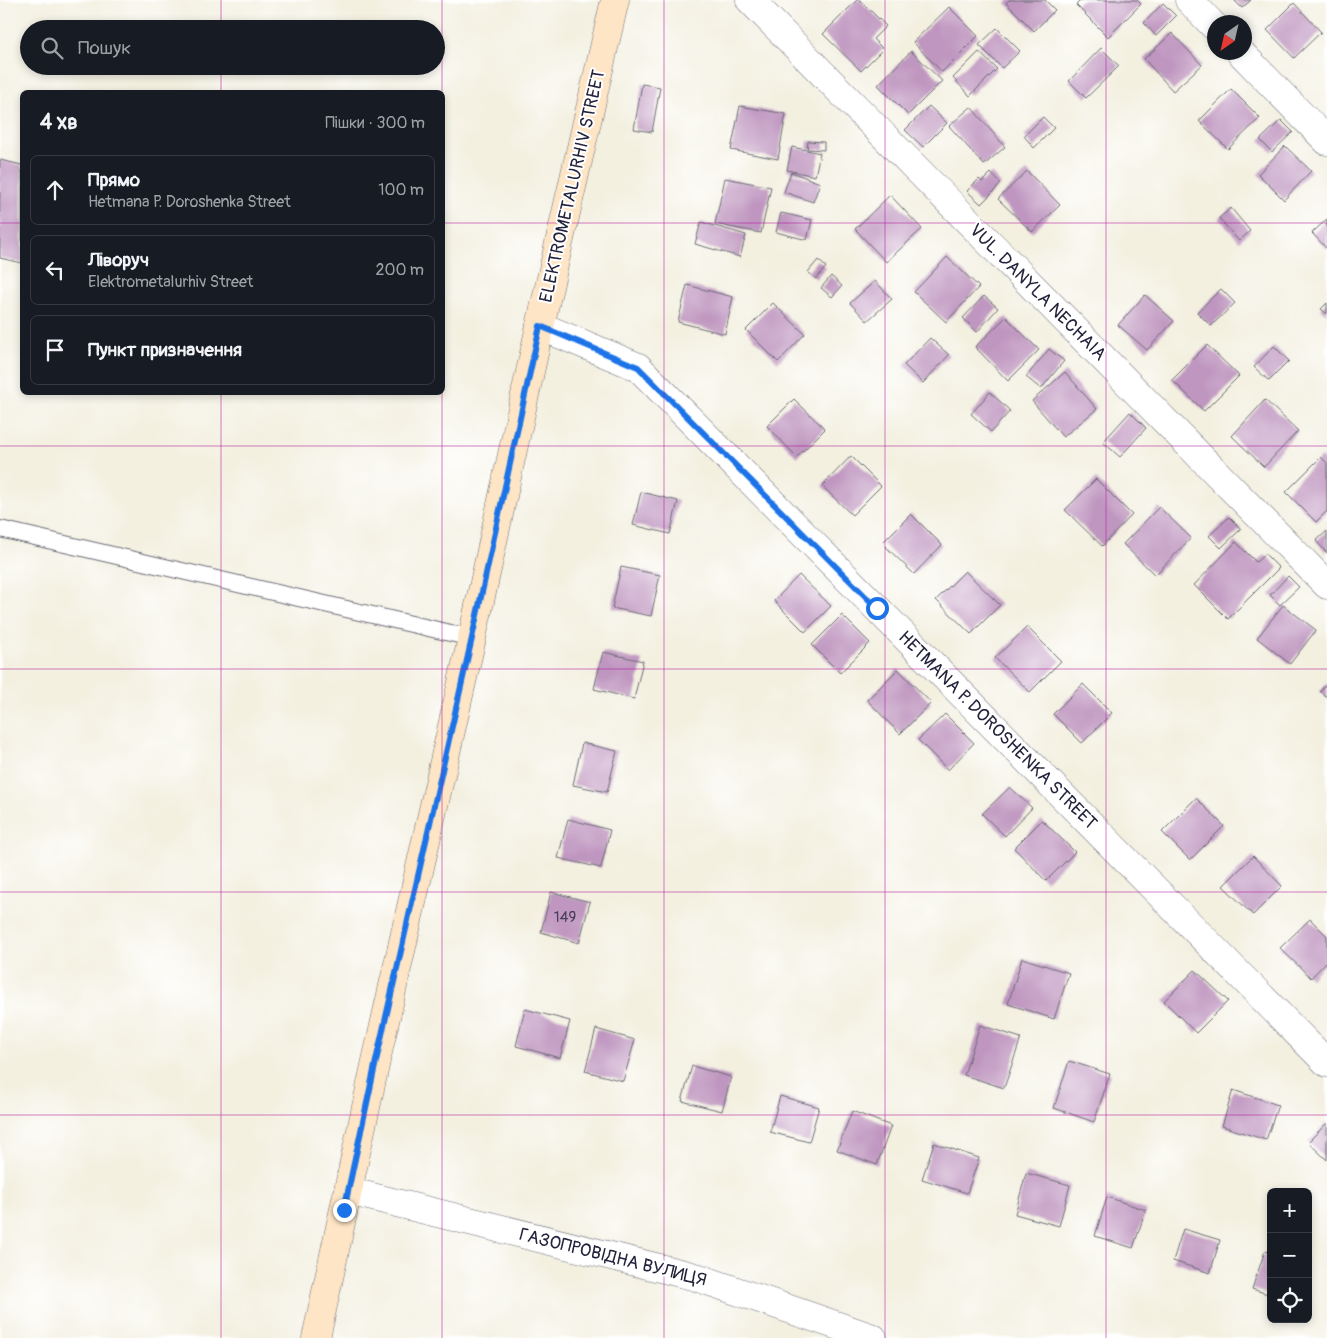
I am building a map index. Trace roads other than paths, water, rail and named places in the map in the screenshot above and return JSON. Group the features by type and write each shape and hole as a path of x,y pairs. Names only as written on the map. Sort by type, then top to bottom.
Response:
{"main road":[{"name":"ELEKTROMETALURHIV STREET","path":"316,1338 540,326 615,0"}],"street":[{"path":"1189,0 1207,19"},
{"name":"VUL. DANYLA NECHAIA","path":"759,3 1327,585"},
{"path":"1248,60 1327,141"},
{"name":"HETMANA P. DOROSHENKA STREET","path":"540,326 638,367 1327,1062"},
{"name":"ГАЗОПРОВІДНА ВУЛИЦЯ","path":"348,1192 696,1277 873,1338"}],"lane":[{"path":"0,529 472,638"}]}
